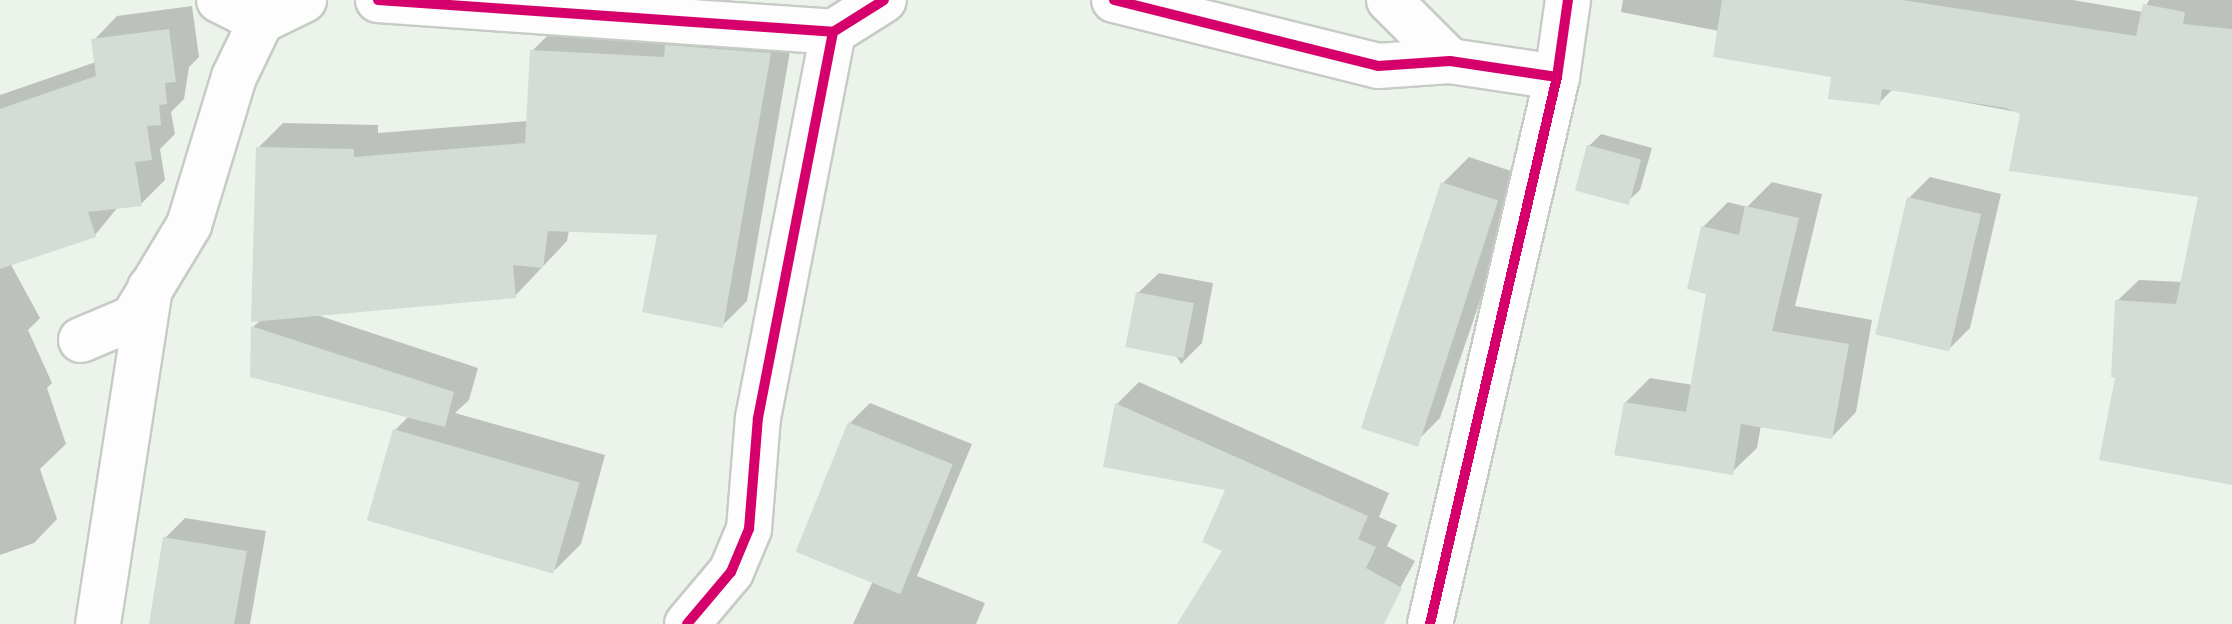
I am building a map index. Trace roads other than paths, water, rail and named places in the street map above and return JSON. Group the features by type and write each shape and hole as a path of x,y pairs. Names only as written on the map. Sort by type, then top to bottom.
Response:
{"street":[{"path":"219,0 261,21"},
{"path":"81,340 133,318 151,282 189,225 234,77 261,21 304,0"},
{"path":"378,0 833,32 884,0"},
{"path":"1114,0 1378,66 1450,61 1557,77"},
{"path":"1389,0 1450,61"},
{"path":"1430,624 1557,77 1568,0"},
{"path":"687,624 731,572 749,529 758,418 833,32"},
{"path":"98,624 151,282"}]}
